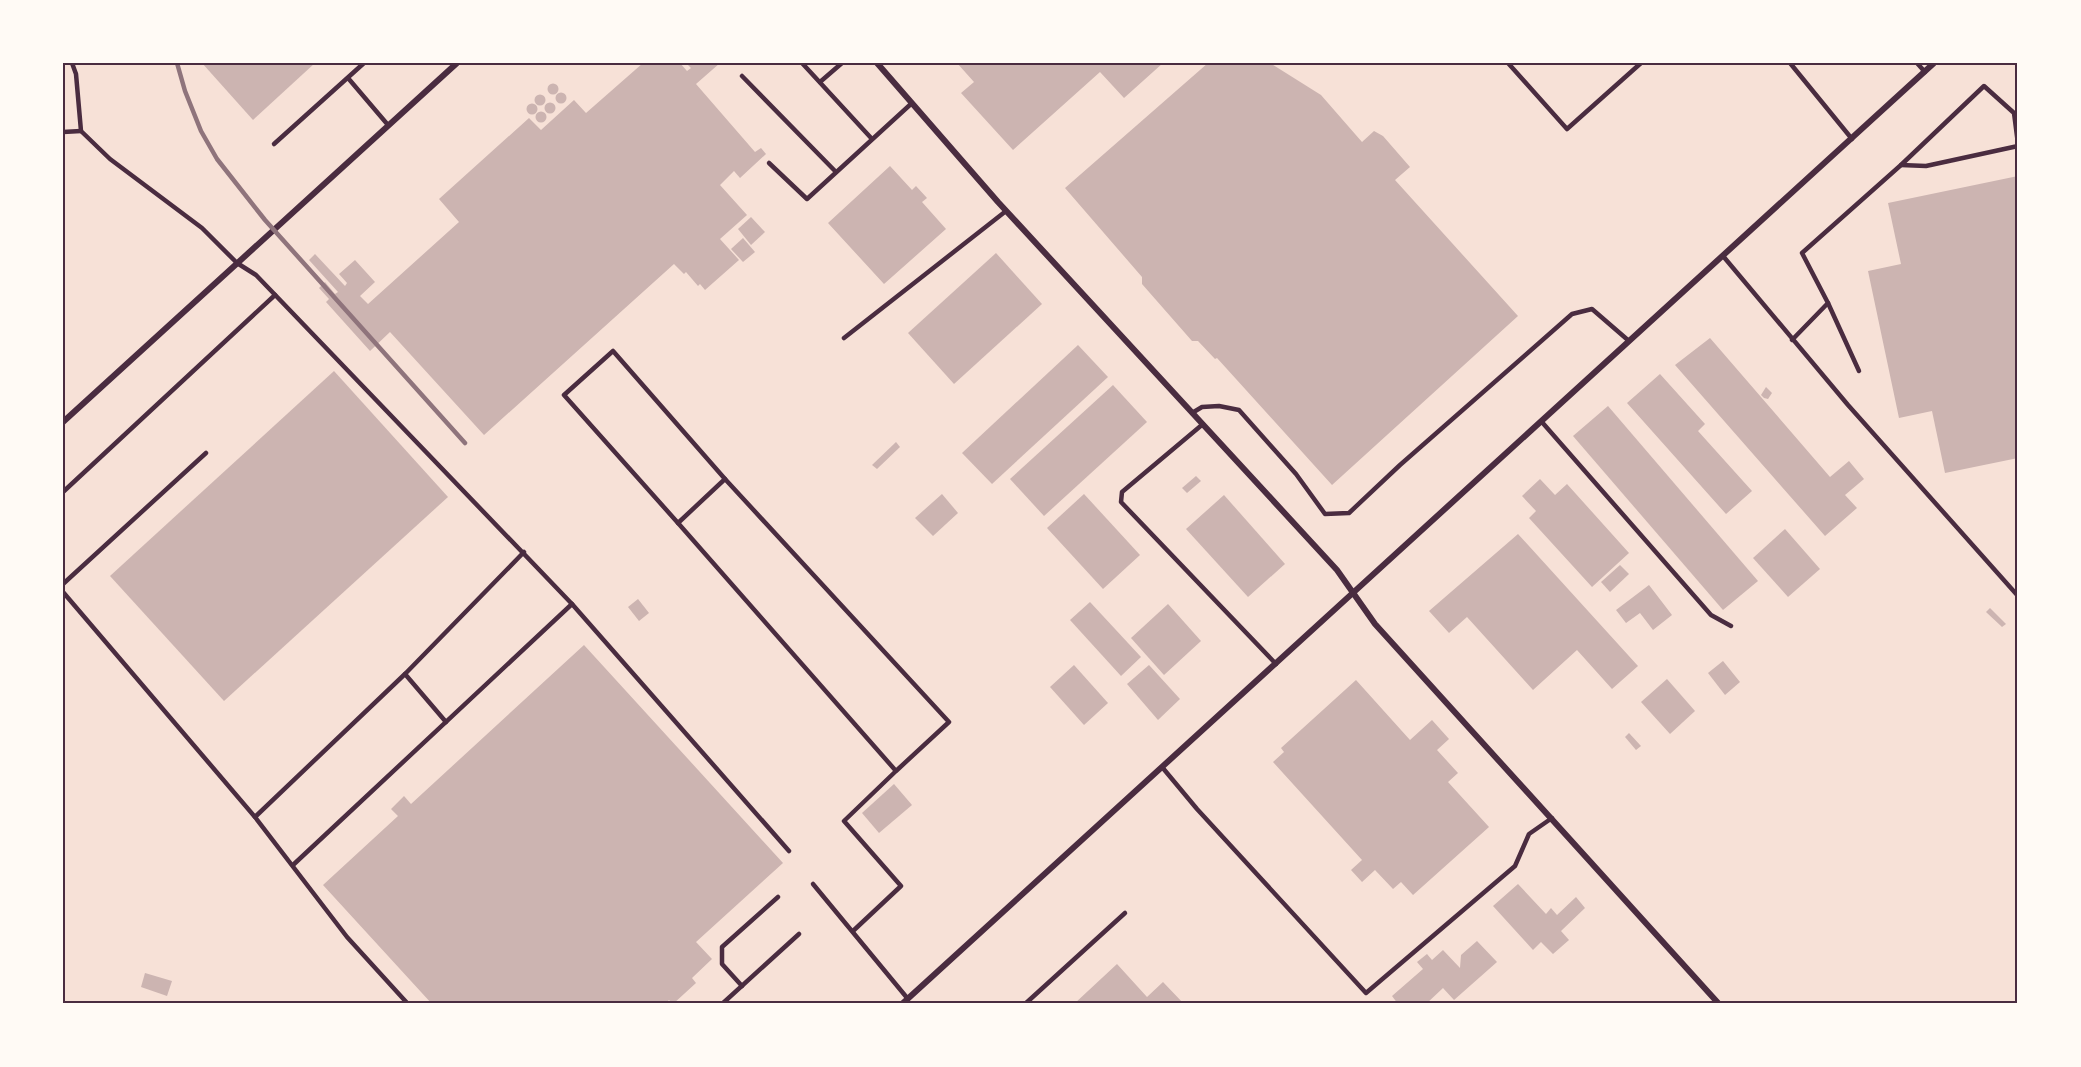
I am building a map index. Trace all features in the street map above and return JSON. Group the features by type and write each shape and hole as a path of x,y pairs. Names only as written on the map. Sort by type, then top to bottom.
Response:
{"street":[{"path":"63,422 457,63"},
{"path":"877,63 1006,211 1337,570 1375,624 1719,1004"},
{"path":"905,1001 1934,63"}],"lane":[{"path":"72,63 76,74 81,131 110,159 202,228 237,263 256,275 276,295 572,604 789,851"},
{"path":"274,144 364,63"},
{"path":"802,63 872,139"},
{"path":"820,82 842,63"},
{"path":"1509,63 1567,129 1641,63"},
{"path":"1790,63 1852,139"},
{"path":"1917,63 1925,72"},
{"path":"742,76 836,172"},
{"path":"348,78 388,125"},
{"path":"1859,371 1802,253 1901,165 1984,86 2014,113 2018,145 1926,166 1901,165"},
{"path":"769,163 807,199 912,103"},
{"path":"63,132 81,131"},
{"path":"844,338 1006,211"},
{"path":"1723,256 1792,339 2018,596"},
{"path":"63,492 276,295"},
{"path":"1792,339 1828,303"},
{"path":"1192,413 1202,408 1219,406 1239,410 1296,474 1325,514 1349,513 1400,465 1572,314 1592,309 1629,341"},
{"path":"853,931 901,886 844,821 949,722 725,479 613,351 564,395 896,771"},
{"path":"1541,421 1711,615 1731,626"},
{"path":"1203,424 1122,492 1122,501 1276,663"},
{"path":"63,584 206,453"},
{"path":"678,523 725,479"},
{"path":"255,817 405,674 524,552"},
{"path":"63,592 255,817 346,937 408,1004"},
{"path":"293,865 572,604"},
{"path":"405,674 446,722"},
{"path":"1162,767 1205,818 1366,993 1515,866 1529,834 1552,818"},
{"path":"813,884 853,931 905,1001"},
{"path":"742,986 722,964 722,947 778,897"},
{"path":"1025,1004 1125,913"},
{"path":"722,1004 800,934"}],"building":[{"path":"202,63 315,63 253,120"},
{"path":"643,63 680,63 687,71 691,68 686,63 720,63 696,84 755,152 761,148 766,154 740,178 734,171 720,185 747,215 720,239 739,260 705,290 674,264 484,435 390,332 370,351 326,302 329,299 319,288 325,282 335,294 338,292 309,260 315,254 345,286 347,283 339,274 355,260 375,282 360,296 368,304 459,222 439,199 529,118 541,130 574,100 586,113"},
{"path":"957,63 1163,63 1124,98 1100,72 1013,150 961,93 974,82"},
{"path":"1208,63 1270,63 1321,95 1362,142 1374,131 1383,136 1410,167 1395,180 1518,316 1332,485 1217,358 1215,359 1198,341 1192,341 1142,284 1142,277 1065,188"},
{"path":"553,83 559,89 553,95 547,89"},
{"path":"561,92 567,98 561,104 555,98"},
{"path":"540,94 546,100 540,106 534,100"},
{"path":"550,102 556,108 550,114 544,108"},
{"path":"532,103 538,109 532,115 526,109"},
{"path":"541,111 547,117 541,123 535,117"},
{"path":"890,166 912,190 916,186 927,198 922,202 946,229 884,284 828,223"},
{"path":"2018,176 2018,458 1945,473 1932,411 1899,418 1868,271 1901,264 1888,203"},
{"path":"751,217 765,232 751,245 738,229"},
{"path":"743,238 755,252 743,262 731,249"},
{"path":"996,253 1042,304 954,384 908,333"},
{"path":"1710,338 1830,477 1849,461 1864,479 1845,495 1857,508 1825,536 1675,365"},
{"path":"1078,345 1108,377 992,484 962,453"},
{"path":"334,371 448,497 224,701 110,576"},
{"path":"1660,374 1705,424 1698,431 1752,491 1726,514 1627,403"},
{"path":"1113,385 1147,422 1044,516 1010,479"},
{"path":"1766,387 1772,393 1768,399 1761,395"},
{"path":"1608,406 1758,581 1723,610 1573,436"},
{"path":"896,442 900,447 877,469 872,465"},
{"path":"1196,476 1201,481 1187,493 1182,488"},
{"path":"1540,479 1555,495 1567,484 1629,553 1592,587 1529,518 1536,511 1522,496"},
{"path":"942,494 958,513 933,536 915,518"},
{"path":"1084,494 1140,555 1103,589 1047,528"},
{"path":"1224,495 1285,564 1248,597 1186,529"},
{"path":"1785,529 1820,569 1788,597 1753,558"},
{"path":"1518,534 1638,666 1612,689 1577,650 1533,690 1467,617 1449,633 1429,611"},
{"path":"1620,565 1629,574 1610,592 1601,582"},
{"path":"1649,585 1672,615 1653,630 1640,613 1626,623 1616,610"},
{"path":"638,599 649,613 639,621 628,607"},
{"path":"1090,602 1141,657 1121,676 1070,620"},
{"path":"1168,604 1201,641 1164,675 1131,638"},
{"path":"1990,608 2006,624 2002,627 1986,612"},
{"path":"584,645 783,863 696,942 712,959 692,978 696,983 673,1004 669,1000 665,1004 636,1004 633,1001 630,1004 432,1004 323,885 398,816 391,809 404,796 411,804"},
{"path":"1723,661 1740,682 1725,695 1708,673"},
{"path":"1074,665 1108,703 1084,725 1050,687"},
{"path":"1149,665 1180,699 1158,720 1127,684"},
{"path":"1667,679 1695,711 1670,734 1641,702"},
{"path":"1356,680 1410,740 1432,720 1449,739 1437,750 1458,773 1448,782 1489,827 1413,895 1401,882 1393,889 1375,870 1362,882 1351,870 1362,860 1273,762 1284,752 1281,748"},
{"path":"1629,733 1641,746 1636,750 1625,737"},
{"path":"894,784 912,805 879,833 862,813"},
{"path":"1518,884 1546,914 1551,908 1557,915 1576,897 1585,908 1561,931 1569,940 1553,954 1541,942 1533,950 1493,906"},
{"path":"1477,941 1497,962 1454,1000 1443,988 1426,1004 1398,1004 1392,996 1423,969 1417,962 1427,954 1432,960 1443,950 1460,968 1461,955"},
{"path":"1117,964 1147,997 1163,982 1184,1004 1074,1004"},
{"path":"145,973 172,981 167,996 141,987"}],"railway":[{"path":"177,63 201,131 217,159 265,220 465,443"}]}
